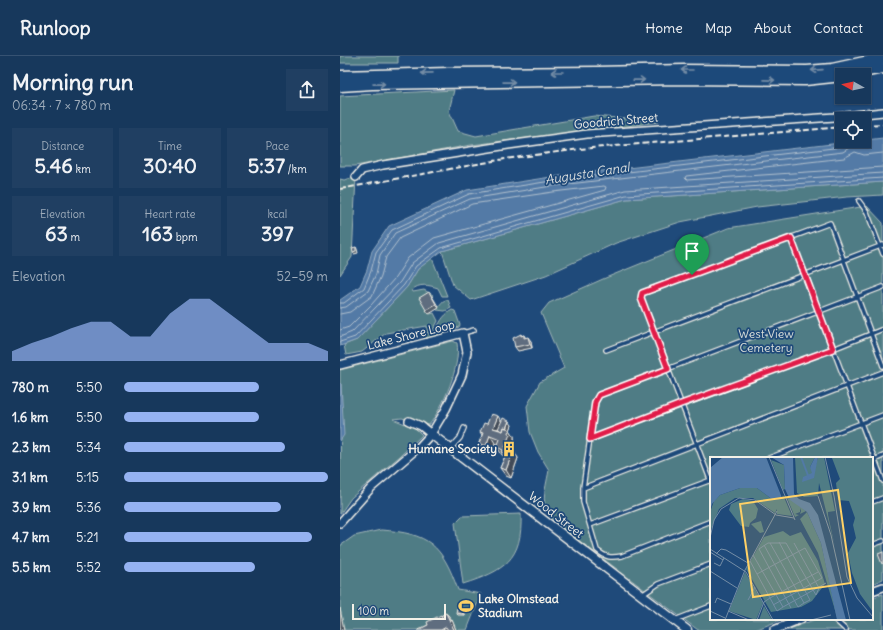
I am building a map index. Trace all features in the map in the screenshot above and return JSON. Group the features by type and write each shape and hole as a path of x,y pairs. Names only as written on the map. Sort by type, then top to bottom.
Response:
{"main road":[{"path":"340,76 440,73 684,70 807,71 832,69 883,58"},
{"path":"871,70 883,68"},
{"path":"340,86 372,84 680,79 805,80 835,77"}],"street":[{"name":"Goodrich Street","path":"356,177 362,170 383,165 587,134 836,117 883,112"},
{"name":"Lake Shore Loop","path":"340,365 463,333"},
{"path":"340,523 371,488 419,447 431,434 446,409 462,375 467,352 463,333"},
{"name":"Wood Street","path":"409,421 421,426 687,630"},
{"path":"873,591 883,587"},
{"path":"774,630 799,620"}],"lane":[{"path":"859,201 867,212 882,246 883,254"},
{"path":"710,478 641,298 642,293 830,223 883,366"},
{"path":"791,238 872,457"},
{"path":"606,350 882,246"},
{"path":"710,521 622,556 610,558 603,555 598,550 584,502 583,488 595,402 599,395 883,287"},
{"path":"590,439 883,329"},
{"path":"463,333 474,330"},
{"path":"583,488 883,372"},
{"path":"772,457 883,415"},
{"path":"450,449 460,438 464,428"},
{"path":"883,456 873,460 883,481"},
{"path":"590,525 710,481"},
{"path":"873,502 883,498"},
{"path":"873,545 883,541"},
{"path":"642,596 658,584 710,564"},
{"path":"674,620 710,606"},
{"path":"835,620 846,630"}],"green space":[{"path":"340,56 398,56 398,63 340,63"},
{"path":"454,90 449,111 458,131 476,136 594,116 659,122 471,145 355,166 340,166 340,96"},
{"path":"356,177 352,257 340,275 340,179 344,180"},
{"path":"883,182 883,195 847,197 757,207 680,222 616,243 546,275 471,300 453,285 442,251 626,199"},
{"name":"West View Cemetery","path":"867,206 883,223 883,579 873,584 873,457 710,457 710,620 780,620 755,630 698,630 557,524 551,517 547,511 544,499 549,470 538,452 530,432 527,406 540,382 564,368 541,313 549,303 603,279 728,228"},
{"path":"432,258 447,296 442,296 438,288 428,285 418,286 412,290 413,292 424,290 433,295 423,301 430,314 434,313 438,321 433,330 427,333 427,326 386,333 362,352 346,355 344,345 357,340 407,287 418,269"},
{"path":"448,300 451,308 445,311 436,309 443,301"},
{"path":"452,310 455,311 460,325 459,327 454,330 424,339 424,335 435,331 444,317"},
{"path":"453,341 457,343 458,352 454,374 440,408 429,425 402,418 393,419 415,428 422,435 351,498 340,514 340,370"},
{"path":"521,514 519,543 508,561 490,574 463,584 455,523 462,516"},
{"path":"381,530 411,534 432,544 446,562 458,590 481,594 467,630 340,630 340,546 354,536"},
{"path":"883,594 883,630 787,630 813,620 873,620 873,598"}],"water":[{"name":"Augusta Canal","path":"883,138 883,182 626,199 442,251 418,269 407,287 357,340 340,346 340,300 360,286 367,270 372,251 389,226 467,190 551,177 835,144 835,148 871,148 871,139"},
{"path":"340,383 344,435 340,441"}],"building":[{"path":"356,247 356,251 353,252 352,248"},
{"path":"429,292 436,304 426,310 419,298"},
{"path":"521,334 521,336 524,335 524,338 528,337 530,344 515,347 513,338"},
{"path":"491,414 498,416 493,428 503,431 504,427 509,429 508,433 510,434 505,447 513,451 506,470 500,468 506,454 502,452 503,450 497,447 500,439 490,435 486,446 479,443 483,433 480,432 484,423 487,424"},
{"path":"503,418 509,421 506,428 504,427 503,431 498,429"},
{"path":"883,552 883,563 882,564 878,554"},
{"path":"457,608 464,608 463,614 456,613"},
{"path":"446,613 454,630 448,630 446,627 441,630 418,630 428,625 427,622 441,615 442,617 442,615"}],"railway":[{"path":"871,125 883,124"},
{"path":"340,189 505,159 580,149 835,128"}],"place":[{"name":"Humane Society","path":"509,449"},
{"name":"Lake Olmstead Stadium","path":"466,606"}],"route":[{"path":"791,238 833,349 681,404 590,439 595,402 599,395 668,369 641,298 642,293 692,275 791,238"}]}
